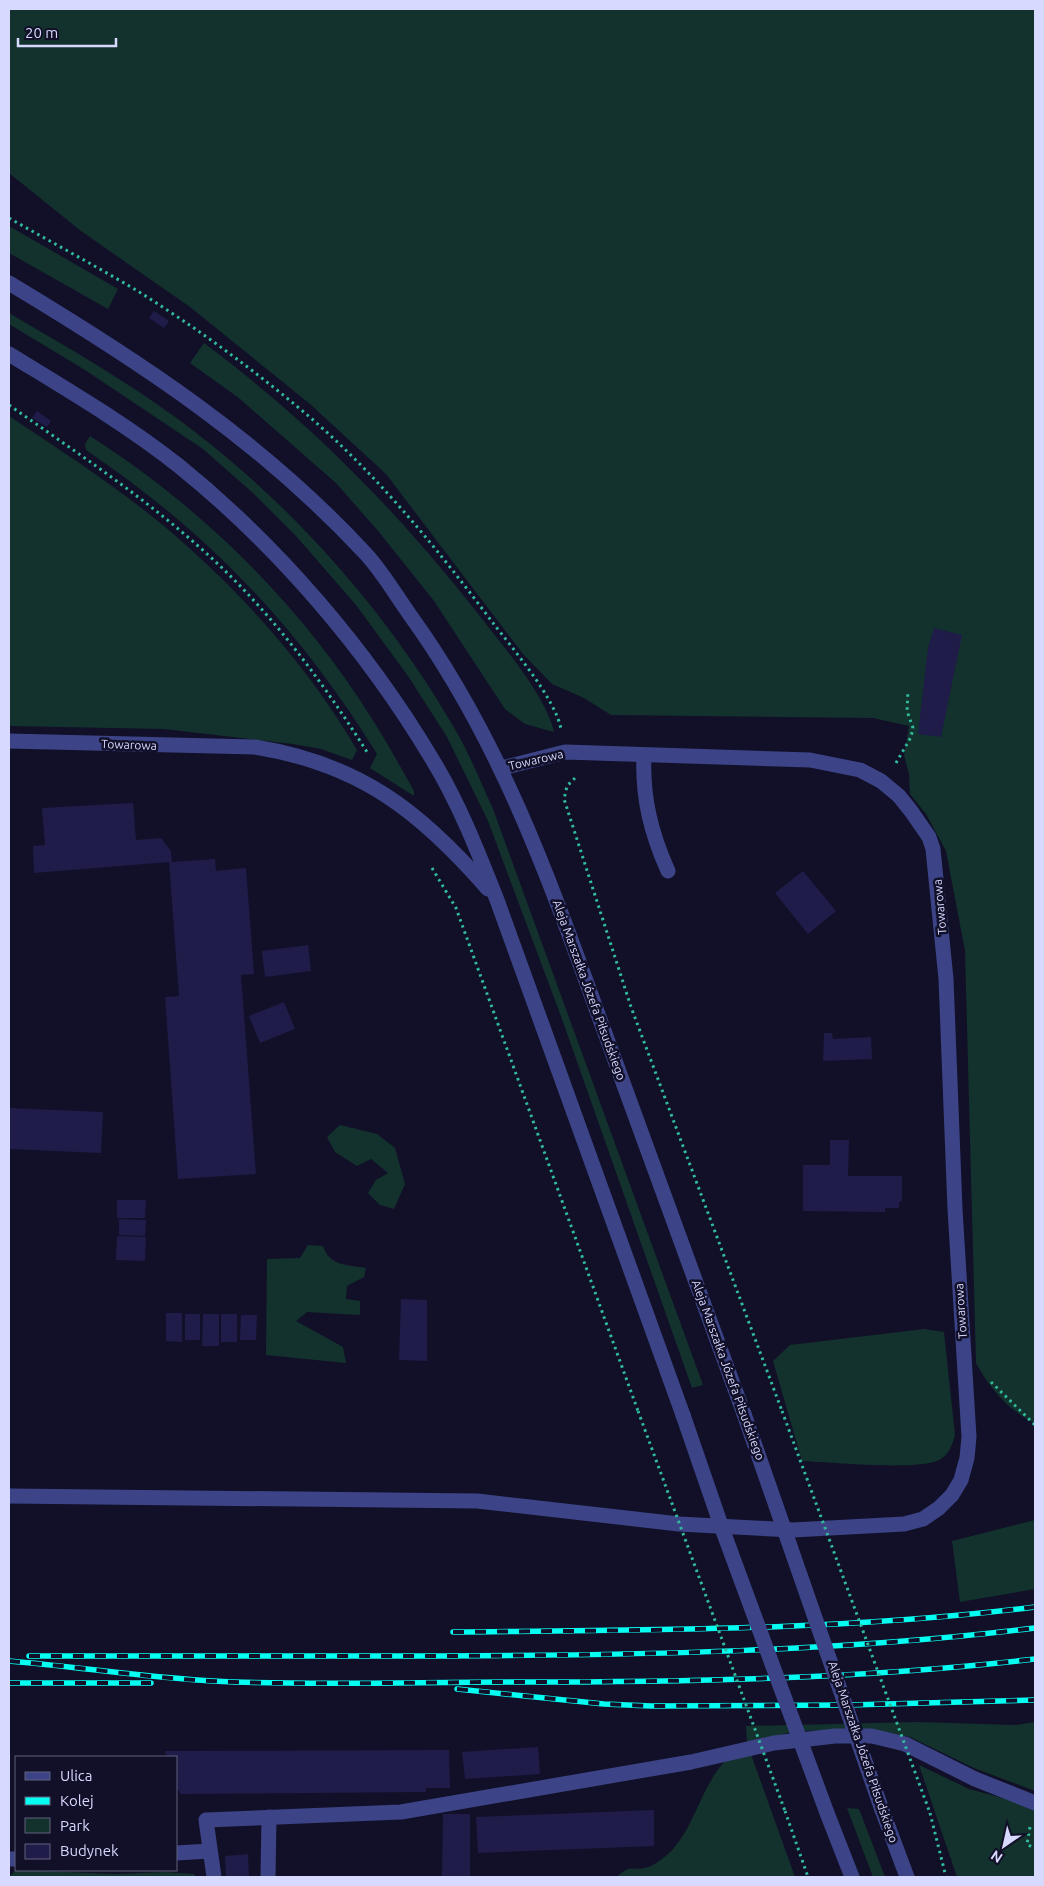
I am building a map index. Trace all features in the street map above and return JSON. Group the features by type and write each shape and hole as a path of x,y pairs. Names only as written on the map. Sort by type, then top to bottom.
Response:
{"street":[{"name":"Aleja Marszałka Józefa Piłsudskiego","path":"9,283 96,335 167,382 225,424 306,494 367,555 416,623 473,713 502,768 552,886 744,1414 907,1877"},
{"path":"9,354 118,423 179,466 255,534 318,601 367,664 432,759 474,844 497,900 723,1531 852,1877"},
{"name":"Towarowa","path":"9,741 256,747 292,753 324,762 380,790 418,819 462,860 497,900"},
{"name":"Towarowa","path":"9,1496 477,1501 679,1524 793,1530 904,1524 923,1519 939,1508 952,1495 963,1473 969,1437 955,1209 946,979 935,860 928,837 899,796 881,781 860,770 810,760 565,752 502,768"},
{"path":"644,755 643,775 649,821 668,871"},
{"path":"214,1877 206,1820 401,1812 691,1762 774,1743 835,1736 872,1736 904,1744 975,1779 1035,1803"},
{"path":"268,1877 270,1817"},
{"path":"178,1853 210,1851"}],"path":[{"path":"9,218 136,290 257,375 313,420 389,495 448,563 516,654 558,715 571,781 567,786 564,799 632,1007 930,1813 946,1877"},
{"path":"9,406 123,485 198,545 239,584 305,661 367,752"},
{"path":"904,752 913,728 907,711 908,691"},
{"path":"430,865 456,908 808,1877"},
{"path":"964,1354 1035,1425"}],"green space":[{"path":"9,9 1035,9 1035,1423 1017,1412 1001,1398 987,1382 976,1363 965,951 946,851 926,814 910,794 909,774 904,755 909,726 873,718 611,715 584,698 552,684 523,654 386,474 310,404 190,307 81,231 9,173"},
{"path":"9,226 118,289 108,309 9,253"},
{"path":"9,313 88,360 165,410 214,447 249,477 284,509 348,578 406,652 432,691 471,759 493,809 703,1385 692,1388 562,1019 488,821 447,737 408,676 356,605 296,536 253,493 203,449 85,370 9,324"},
{"path":"204,343 246,376 323,443 394,514 520,667 545,707 554,732 525,724 505,709 434,601 379,532 336,483 239,398 190,363"},
{"path":"9,416 145,511 187,546 235,592 280,641 321,694 357,750 352,760 321,749 293,744 164,729 9,726"},
{"path":"90,436 132,464 211,528 283,600 316,639 346,680 389,747 414,791 414,796 370,768 377,754 316,665 283,624 212,550 173,515 86,450 85,444"},
{"path":"340,1125 377,1134 395,1148 405,1184 394,1209 380,1205 368,1193 376,1180 388,1173 371,1159 357,1166 335,1152 327,1137"},
{"path":"308,1245 323,1246 326,1253 334,1261 366,1268 364,1277 347,1286 346,1299 360,1301 360,1315 307,1312 296,1321 343,1347 346,1363 266,1355 267,1259 300,1258"},
{"path":"924,1329 944,1332 955,1435 948,1453 939,1460 913,1465 802,1461 773,1361 790,1345"},
{"path":"1035,1520 1035,1589 960,1602 952,1541"},
{"path":"917,1722 1016,1725 1035,1722 1035,1791 974,1768 910,1737 869,1729 797,1731 747,1742 746,1726"},
{"path":"748,1746 795,1877 617,1877 629,1869 651,1866 671,1851 682,1836 713,1777 722,1764"},
{"path":"919,1765 969,1789 1021,1803 1029,1809 1035,1810 1035,1877 957,1877"},
{"path":"847,1808 859,1809 885,1877 873,1877"},
{"path":"15,1871 41,1871 116,1874 165,1872 194,1874 196,1877 9,1877"}],"building":[{"path":"154,311 169,321 164,328 149,318"},
{"path":"37,411 51,421 47,427 32,418"},
{"path":"934,628 962,635 941,737 918,734 928,648"},
{"path":"133,803 136,840 161,838 171,851 172,862 215,859 216,871 246,868 254,974 241,975 256,1174 178,1179 165,997 179,996 169,862 34,873 33,846 45,845 42,808"},
{"path":"803,871 836,911 808,934 775,893"},
{"path":"308,945 311,971 265,977 262,951"},
{"path":"284,1002 295,1029 260,1043 249,1016"},
{"path":"824,1033 832,1033 833,1039 871,1037 872,1059 823,1061"},
{"path":"9,1108 103,1112 101,1153 9,1149"},
{"path":"830,1140 849,1140 848,1176 902,1176 902,1201 899,1202 899,1208 885,1208 885,1212 803,1211 803,1165 830,1165"},
{"path":"117,1200 146,1200 145,1218 117,1218"},
{"path":"119,1219 146,1220 145,1236 119,1235"},
{"path":"117,1236 146,1237 145,1261 116,1260"},
{"path":"401,1299 427,1300 427,1361 399,1360"},
{"path":"166,1313 182,1313 182,1342 166,1341"},
{"path":"185,1314 200,1314 200,1340 185,1340"},
{"path":"203,1314 219,1314 219,1346 202,1346"},
{"path":"221,1314 237,1314 237,1342 221,1342"},
{"path":"241,1315 257,1315 256,1340 240,1340"},
{"path":"538,1747 540,1774 465,1779 462,1752"},
{"path":"449,1750 450,1788 426,1788 426,1792 180,1794 178,1790 178,1756 166,1756 165,1751"},
{"path":"654,1810 654,1846 478,1853 476,1817"},
{"path":"443,1814 470,1814 470,1877 442,1877"},
{"path":"248,1854 249,1877 226,1877 225,1856"}],"railway":[{"path":"453,1632 672,1630 817,1625 963,1615 1035,1607"},
{"path":"29,1656 592,1655 740,1651 888,1642 1035,1628"},
{"path":"9,1661 207,1681 340,1683 775,1678 905,1671 1035,1659"},
{"path":"9,1683 151,1683"},
{"path":"457,1689 604,1704 651,1706 849,1705 1035,1700"}]}
